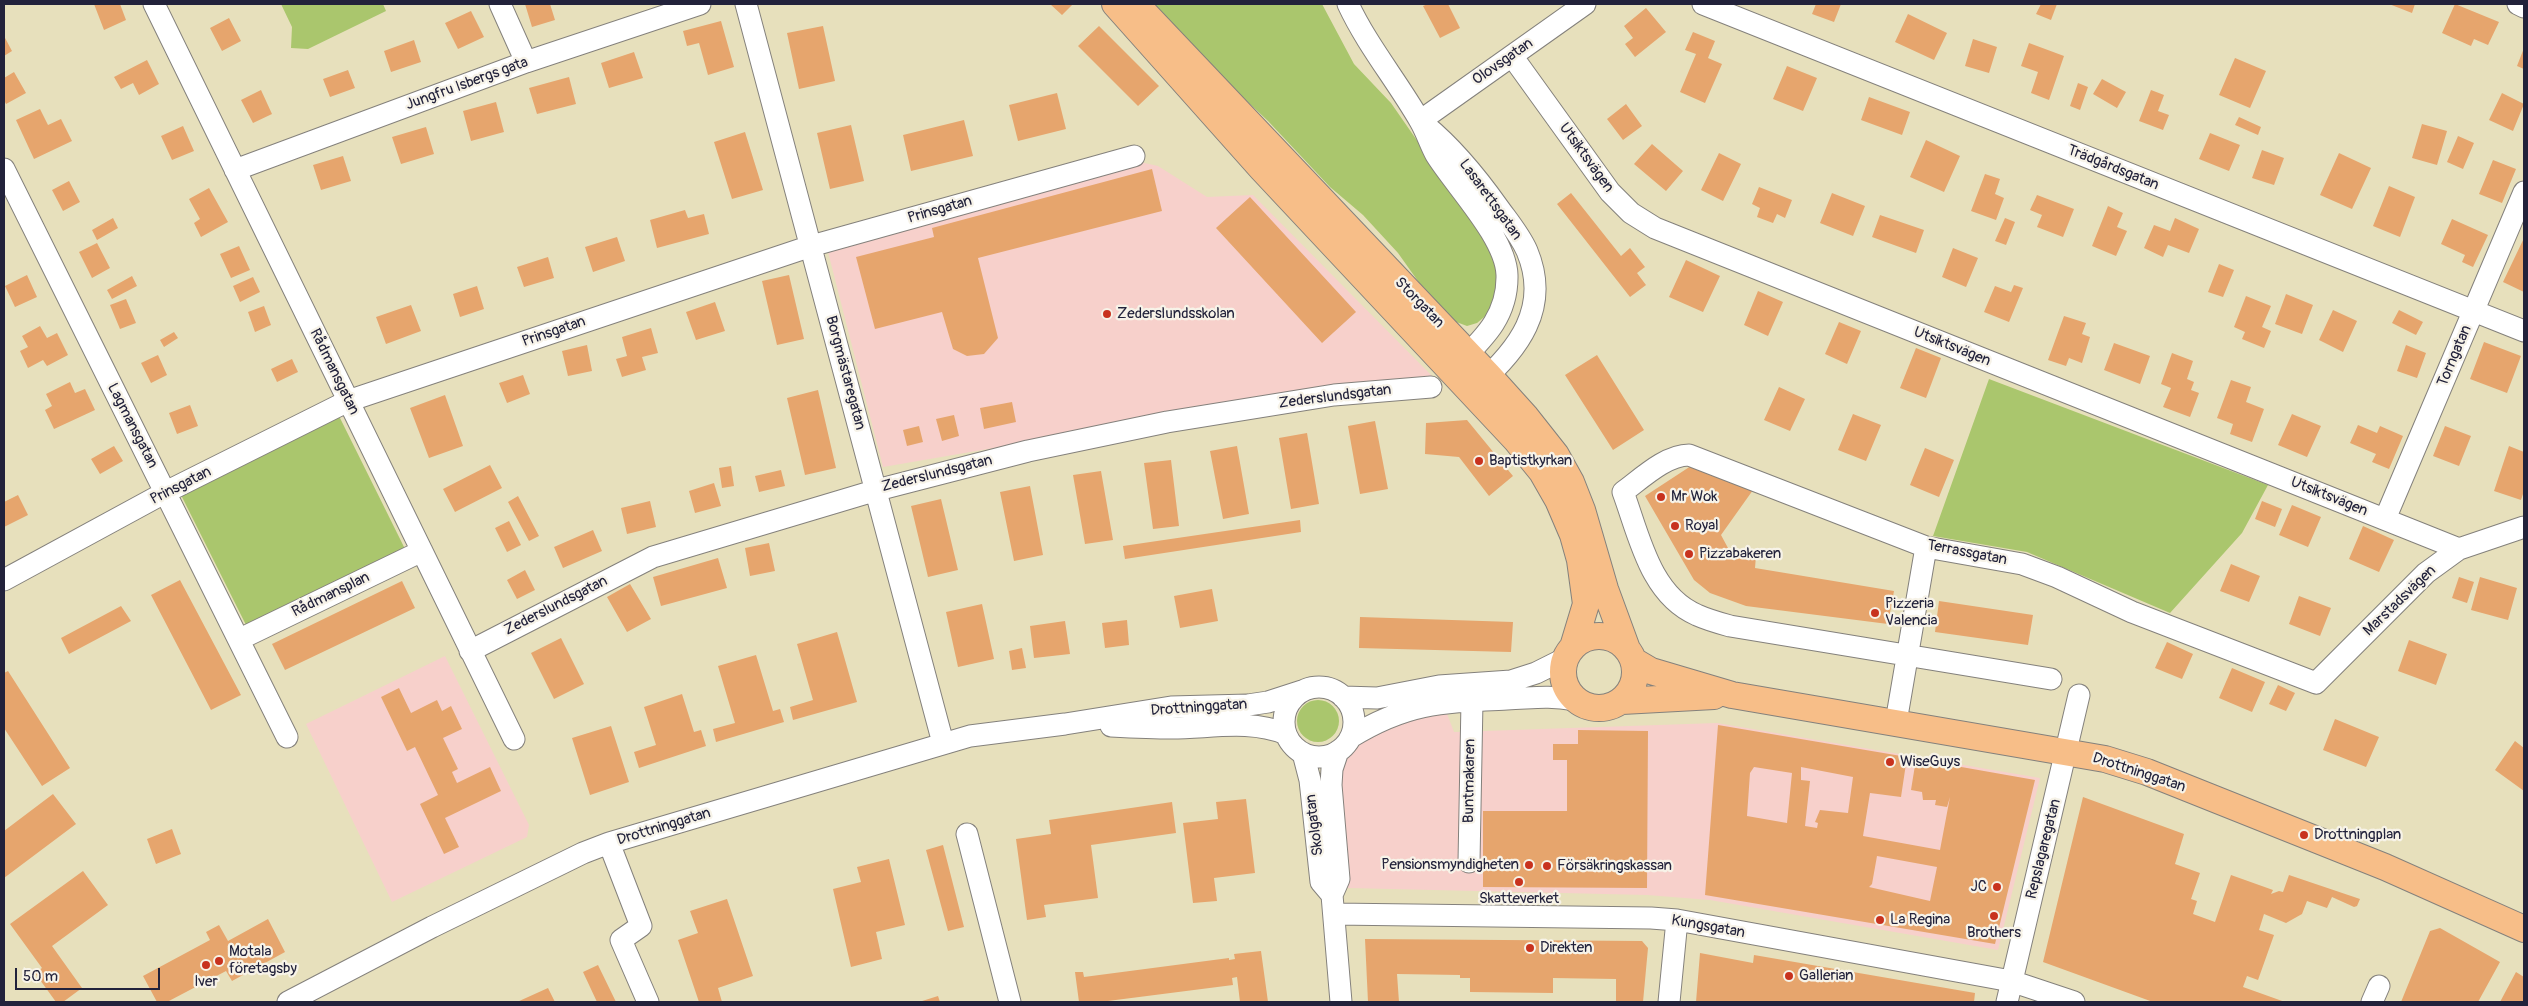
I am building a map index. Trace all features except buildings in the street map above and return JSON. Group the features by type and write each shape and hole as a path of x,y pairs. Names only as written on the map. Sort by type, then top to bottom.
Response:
{"main road":[{"name":"Storgatan","path":"1115,4 1262,169 1460,362"},
{"name":"Storgatan","path":"1136,4 1480,384 1516,440 1542,472 1573,535 1586,592 1582,620 1569,652"},
{"name":"Storgatan","path":"1480,384 1526,417 1556,455 1571,482 1582,510 1614,615 1630,655"},
{"path":"1600,636 1610,638 1630,655 1635,678 1633,687 1622,701 1613,706 1594,709 1575,700 1568,691 1563,669 1569,652 1581,641 1600,636"},
{"name":"Drottninggatan","path":"1630,655 1651,671 1732,695 2105,759 2147,772 2385,867 2524,929"},
{"name":"Drottninggatan","path":"1622,701 1732,695"}],"street":[{"name":"Rådmansgatan","path":"154,4 514,739"},
{"path":"500,4 526,62"},
{"name":"Jungfru Isbergs gata","path":"235,170 526,62 700,4"},
{"name":"Borgmästaregatan","path":"746,4 943,743"},
{"name":"Lasarettsgatan","path":"1348,4 1358,25 1420,122 1436,154 1498,244 1505,262 1507,275 1501,312 1493,326 1460,362"},
{"name":"Olovsgatan","path":"1420,122 1585,4"},
{"name":"Trädgårdsgatan","path":"1703,4 2524,331"},
{"path":"2518,4 2524,7"},
{"name":"Utsiktsvägen","path":"1512,56 1610,192 1631,213 1656,228 2459,549"},
{"name":"Lasarettsgatan","path":"1420,122 1450,146 1493,200 1526,249 1532,266 1534,299 1530,317 1520,341 1511,353 1480,384"},
{"name":"Prinsgatan","path":"4,580 166,492 348,401 811,246 1134,156"},
{"name":"Lagmansgatan","path":"4,170 240,639 287,737"},
{"name":"Torngatan","path":"2385,519 2524,192"},
{"name":"Zederslundsgatan","path":"470,651 653,557 877,490 1028,451 1167,422 1334,396 1431,387"},
{"name":"Terrassgatan","path":"1907,655 1730,626 1695,615 1673,598 1654,576 1623,492 1669,460 1678,455 1689,455 1926,547 2022,564 2058,577 2140,616 2316,683"},
{"name":"Marstadsvägen","path":"2316,683 2426,573 2459,549 2524,527"},
{"path":"1896,722 1926,547"},
{"name":"Rådmansplan","path":"240,639 422,552"},
{"path":"1343,696 1377,698 1439,686 1511,681 1536,673 1569,652"},
{"path":"1907,655 2051,679"},
{"path":"1344,744 1353,715 1343,696 1334,690 1324,687 1313,687 1302,691 1292,699 1286,710 1284,722 1286,734 1290,741 1303,753 1320,756 1344,744 1396,713 1443,703 1538,696 1575,700"},
{"name":"Drottninggatan","path":"288,1002 432,927 583,853 609,843 943,743 1010,729 1065,724 1171,707 1268,702 1302,691"},
{"name":"Repslagaregatan","path":"2006,1002 2079,695"},
{"name":"Buntmakaren","path":"1468,862 1472,701"},
{"name":"Drottninggatan","path":"1065,724 1172,728 1249,725 1271,728 1286,734"},
{"name":"Skolgatan","path":"1341,1002 1333,905 1339,879 1331,785 1332,769 1344,744"},
{"name":"Skolgatan","path":"1303,753 1310,780 1321,882 1333,905"},
{"path":"967,834 1010,1002"},
{"path":"609,843 641,926 621,940 648,1002"},
{"name":"Kungsgatan","path":"1333,905 1676,920 2011,982 2074,1002"},
{"path":"1669,1002 1676,920"}],"shaded area":[{"name":"Zederslundsskolan","path":"1140,162 1158,166 1207,197 1253,195 1435,379 1186,415 883,467 827,248"},
{"path":"445,656 529,825 527,837 392,902 306,724"},
{"path":"1446,711 1454,732 1717,723 2040,778 1998,950 1710,900 1647,895 1348,888 1337,784 1345,757 1365,738 1390,723"}],"green space":[{"path":"281,4 383,4 386,11 308,49 291,48 292,27"},
{"path":"1144,4 1322,4 1354,64 1391,103 1477,227 1495,259 1498,284 1489,313 1477,323 1467,326 1451,320 1430,298 1398,253 1363,215 1330,187 1268,121"},
{"path":"1989,379 2268,485 2242,533 2170,613 2027,552 1933,536"},
{"path":"338,414 405,549 247,627 180,493"},
{"path":"1318,700 1333,706 1339,721 1333,736 1318,742 1303,736 1297,721 1303,706"}],"place":[{"name":"Zederslundsskolan","path":"1107,314"},
{"name":"Baptistkyrkan","path":"1479,461"},
{"name":"Mr Wok","path":"1661,497"},
{"name":"Royal","path":"1675,526"},
{"name":"Pizzabakeren","path":"1689,554"},
{"name":"Pizzeria Valencia","path":"1875,613"},
{"name":"WiseGuys","path":"1890,762"},
{"name":"Drottningplan","path":"2304,835"},
{"name":"Pensionsmyndigheten","path":"1529,865"},
{"name":"Försäkringskassan","path":"1547,866"},
{"name":"Skatteverket","path":"1519,882"},
{"name":"JC","path":"1997,887"},
{"name":"Brothers","path":"1994,916"},
{"name":"La Regina","path":"1880,920"},
{"name":"Direkten","path":"1530,948"},
{"name":"Motala företagsby","path":"219,961"},
{"name":"Iver","path":"206,965"},
{"name":"Gallerian","path":"1789,976"}]}
